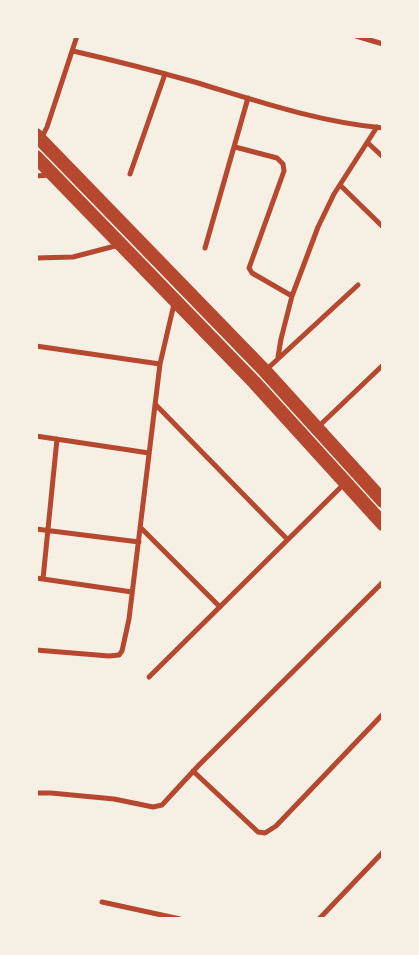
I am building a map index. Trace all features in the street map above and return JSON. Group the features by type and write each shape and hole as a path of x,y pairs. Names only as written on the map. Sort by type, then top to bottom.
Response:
{"highway":[{"path":"38,140 265,371 381,496"},
{"path":"36,157 254,382 383,524"}],"street":[{"path":"38,140 47,127 77,36"},
{"path":"356,36 383,44"},
{"path":"73,51 165,74 336,122 380,128"},
{"path":"130,174 165,74"},
{"path":"205,248 248,98"},
{"path":"278,357 292,296 318,227 340,185 380,128"},
{"path":"368,143 383,157"},
{"path":"235,147 277,158 284,164 284,171 249,268 252,273 292,296"},
{"path":"36,176 52,175"},
{"path":"340,185 383,227"},
{"path":"36,258 73,257 122,245"},
{"path":"265,371 358,285"},
{"path":"36,650 100,656 119,655 124,648 139,542 160,364 175,301"},
{"path":"36,346 160,364"},
{"path":"316,428 383,365"},
{"path":"155,404 287,539"},
{"path":"36,436 149,453"},
{"path":"43,579 57,439"},
{"path":"149,677 346,482"},
{"path":"367,506 381,496"},
{"path":"140,527 220,607"},
{"path":"36,529 139,542"},
{"path":"36,578 132,592"},
{"path":"36,793 114,799 152,807 165,802 193,771 383,582"},
{"path":"193,771 258,832 265,833 276,826 383,714"},
{"path":"319,919 383,852"},
{"path":"102,902 180,919"}]}
